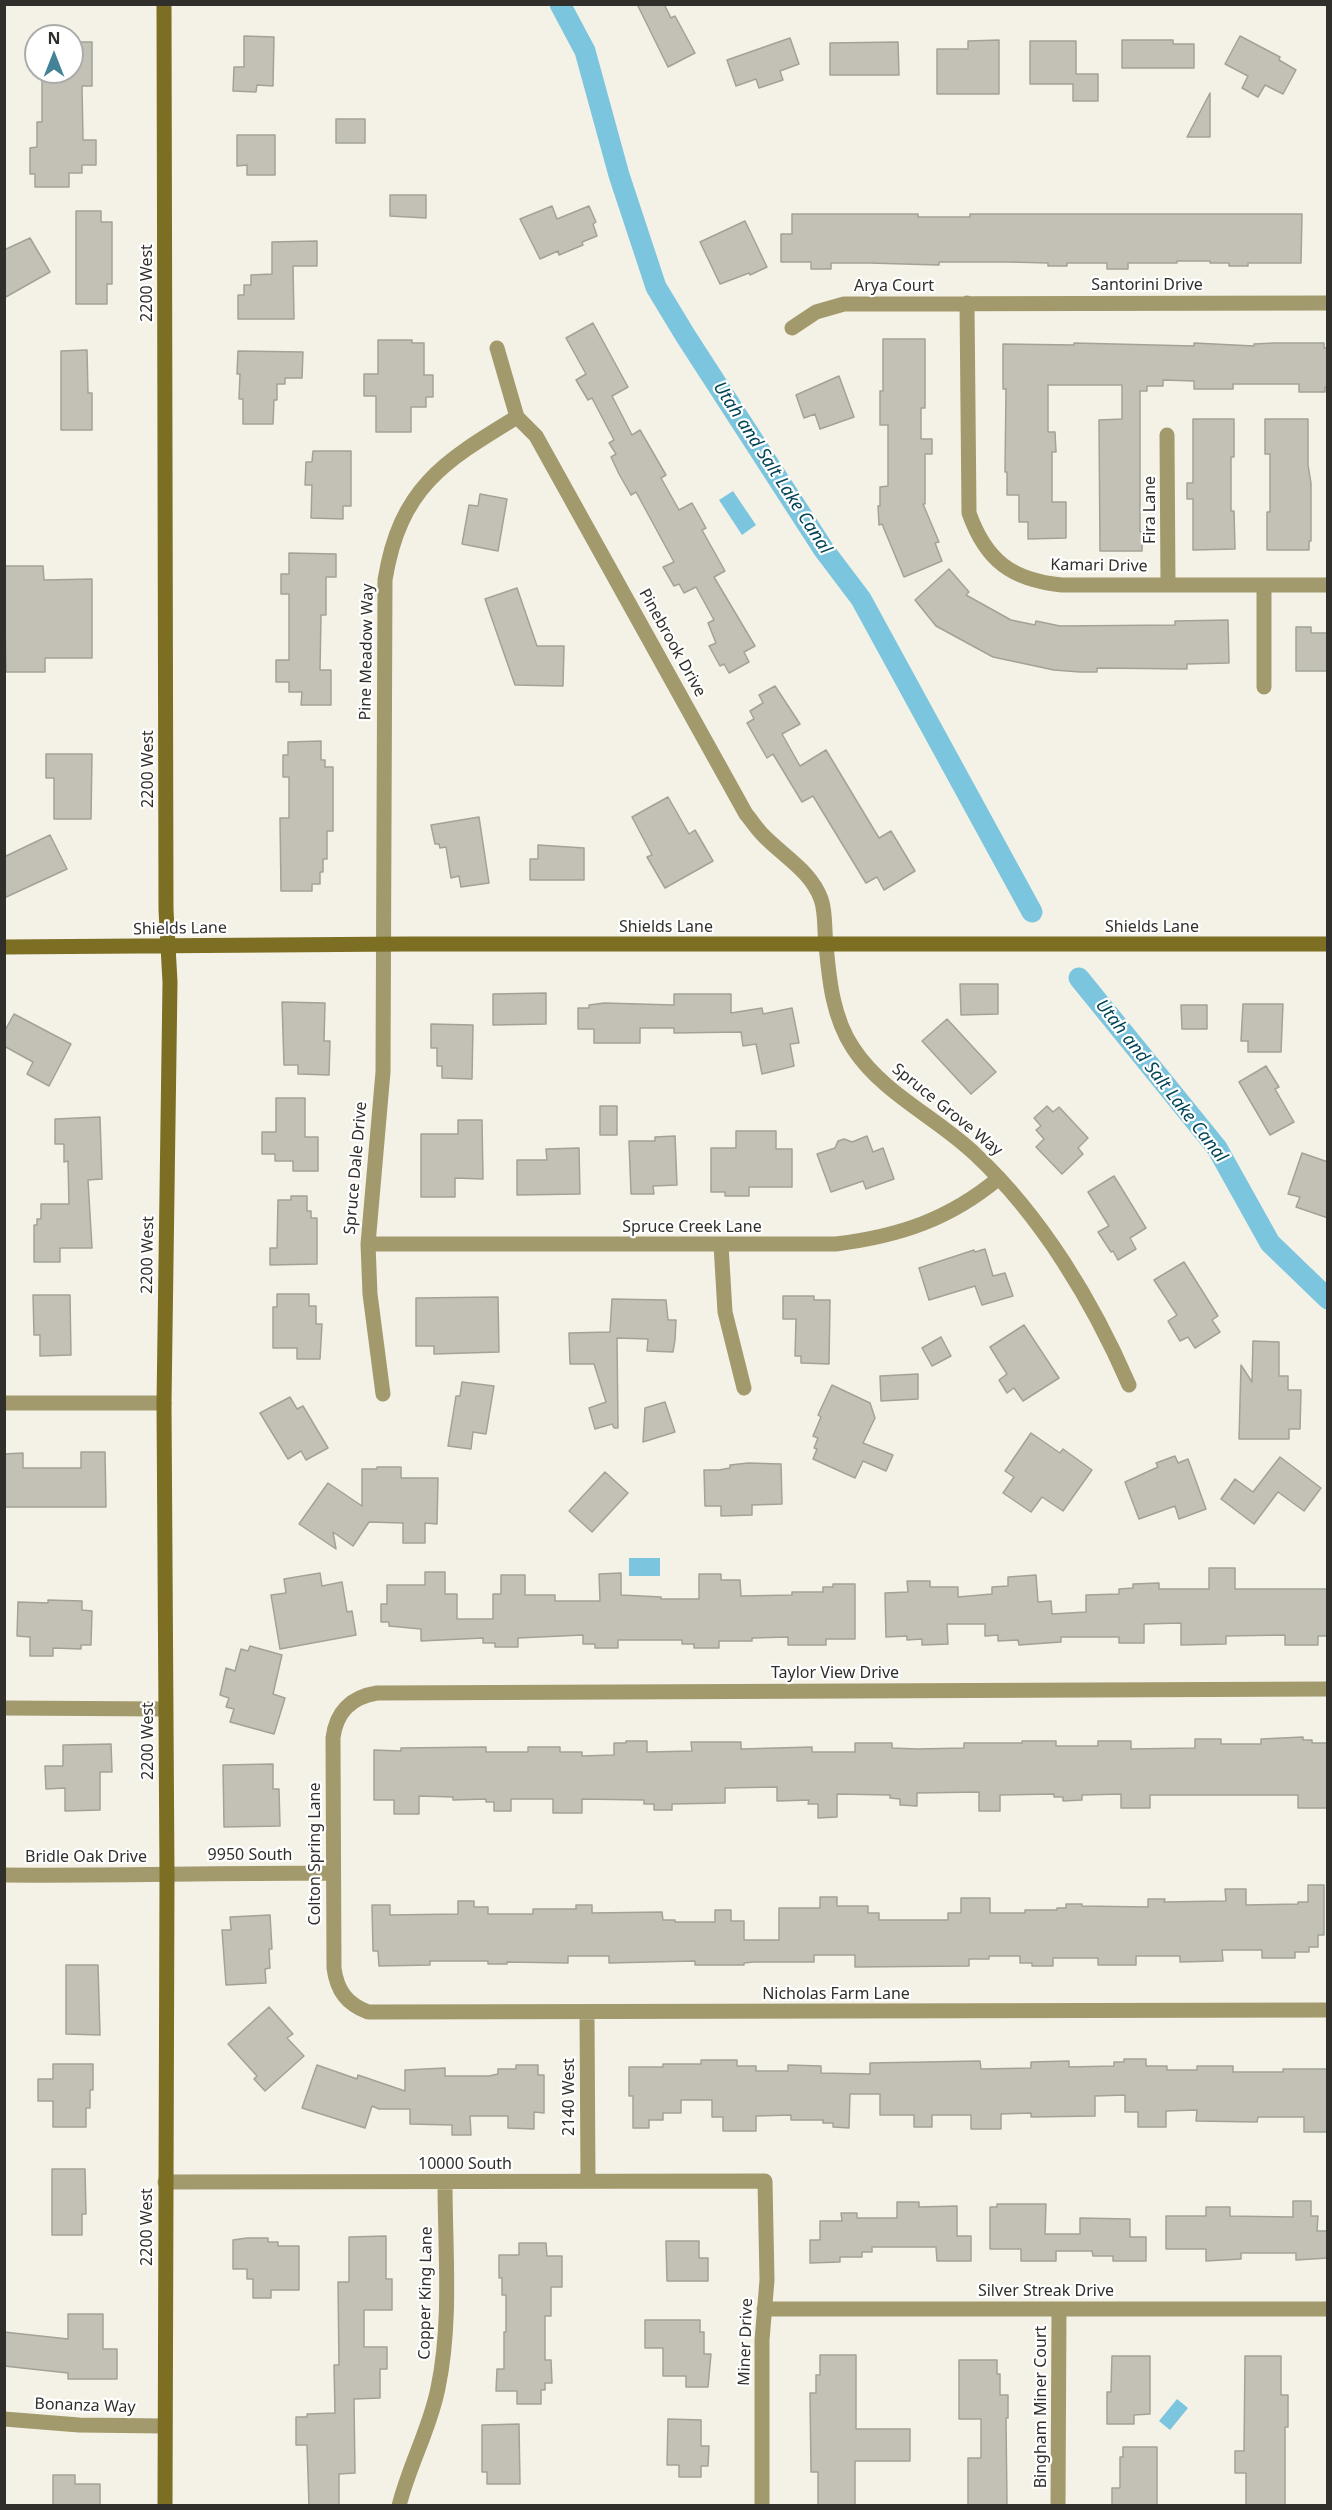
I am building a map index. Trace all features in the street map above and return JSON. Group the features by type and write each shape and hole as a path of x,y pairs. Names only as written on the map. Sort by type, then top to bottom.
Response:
{"street":[{"name":"2200 West","path":"164,4 170,981 164,1403 167,1875 165,2505"},
{"name":"Santorini Drive","path":"967,303 1328,303"},
{"name":"Arya Court","path":"792,328 816,312 844,304 967,303"},
{"name":"Kamari Drive","path":"967,303 969,513 986,549 999,563 1013,572 1045,584 1328,585"},
{"name":"Pinebrook Drive","path":"497,348 517,417 536,436 746,814 763,835 802,870 821,899 826,945"},
{"name":"Pine Meadow Way","path":"383,945 384,602 388,559 403,518 428,481 460,452 517,417"},
{"name":"Fira Lane","path":"1167,435 1168,585"},
{"path":"1264,585 1264,687"},
{"name":"Shields Lane","path":"4,947 1328,944"},
{"name":"Spruce Dale Drive","path":"383,945 383,1072 368,1244 370,1293 383,1394"},
{"name":"Spruce Grove Way","path":"826,945 835,1007 846,1036 858,1056 890,1088 952,1133 999,1178 1033,1217 1109,1339 1129,1384"},
{"name":"Spruce Creek Lane","path":"368,1244 836,1244 888,1235 921,1225 961,1207 999,1178"},
{"path":"721,1245 725,1312 744,1388"},
{"path":"4,1403 164,1403"},
{"name":"Taylor View Drive","path":"346,1707 355,1699 377,1693 1328,1689"},
{"name":"Colton Spring Lane","path":"346,1707 339,1716 333,1738 333,1873 334,1968 340,1991 347,2001"},
{"path":"4,1708 165,1709"},
{"name":"9950 South","path":"167,1875 333,1873"},
{"name":"Bridle Oak Drive","path":"4,1875 167,1875"},
{"name":"Nicholas Farm Lane","path":"347,2001 357,2008 380,2014 1328,2010"},
{"name":"2140 West","path":"587,2013 588,2181"},
{"name":"10000 South","path":"165,2182 765,2181"},
{"name":"Miner Drive","path":"762,2505 762,2340 767,2280 765,2181"},
{"name":"Copper King Lane","path":"399,2505 431,2415 443,2364 446,2313 445,2182"},
{"name":"Silver Streak Drive","path":"764,2309 1328,2309"},
{"name":"Bingham Miner Court","path":"1058,2505 1059,2309"},
{"name":"Bonanza Way","path":"4,2419 79,2425 164,2426"}],"water":[{"path":"733,491 756,525 742,535 719,500"},
{"path":"629,1558 660,1558 660,1576 629,1576"},
{"path":"1177,2399 1188,2408 1170,2430 1159,2421"}],"building":[{"path":"637,4 664,4 671,18 675,16 695,53 668,67"},
{"path":"244,36 274,37 273,86 257,85 256,92 233,91 234,67 244,67"},
{"path":"1240,36 1280,57 1279,60 1296,70 1283,94 1265,85 1258,97 1242,88 1248,76 1225,64"},
{"path":"790,38 799,64 780,71 783,80 759,88 756,79 736,86 727,60"},
{"path":"999,40 999,94 937,94 937,49 968,49 968,41"},
{"path":"1122,40 1173,40 1173,44 1194,44 1194,68 1122,68"},
{"path":"1030,41 1076,41 1076,74 1098,74 1098,101 1073,101 1073,84 1030,84"},
{"path":"84,42 92,42 92,86 82,86 83,140 96,140 96,165 82,165 82,173 69,173 69,187 35,187 35,174 30,174 30,148 37,147 37,122 42,122 42,84 84,84"},
{"path":"898,42 899,75 830,75 830,43"},
{"path":"1210,93 1210,137 1187,137"},
{"path":"336,119 365,119 365,143 336,143"},
{"path":"237,135 275,135 275,175 247,175 247,165 237,166"},
{"path":"390,195 426,195 426,218 390,216"},
{"path":"552,206 557,219 589,206 596,222 593,224 597,236 559,255 558,251 540,259 520,219"},
{"path":"76,211 101,211 101,222 112,222 112,284 107,284 107,304 76,304"},
{"path":"792,214 918,214 918,217 970,217 970,214 1302,214 1301,263 1248,263 1248,266 1229,266 1229,263 1210,263 1210,261 1177,261 1177,263 1128,263 1128,269 1107,269 1107,263 1067,263 1067,266 1048,266 1048,263 1009,262 939,262 939,265 831,263 831,269 811,269 811,262 781,262 781,234 792,234"},
{"path":"745,221 767,267 720,284 700,242"},
{"path":"30,238 50,272 4,298 4,250"},
{"path":"317,241 317,266 293,266 294,319 238,319 238,295 244,295 244,285 251,285 251,275 272,274 272,242"},
{"path":"593,323 628,387 612,396 632,435 640,430 666,475 661,478 679,510 692,503 706,528 702,530 725,571 714,577 755,646 744,652 749,662 729,673 724,664 720,666 709,646 716,643 708,623 714,620 696,587 684,593 679,584 674,586 663,567 674,562 636,492 631,495 619,474 611,457 616,454 609,443 614,440 592,398 588,400 576,380 586,374 566,338"},
{"path":"883,339 925,339 925,408 921,408 921,439 932,439 932,454 925,454 925,504 923,504 939,542 935,543 942,561 904,577 882,524 879,525 880,487 888,486 888,425 880,425 880,391 883,391"},
{"path":"378,340 412,340 412,343 424,343 424,375 433,375 433,397 426,397 426,407 411,407 411,432 376,432 376,396 364,396 364,374 378,374"},
{"path":"1074,343 1194,346 1194,343 1254,346 1254,344 1274,343 1324,343 1324,348 1328,348 1328,387 1325,387 1325,392 1299,392 1299,384 1233,384 1233,389 1194,389 1194,381 1163,380 1163,386 1147,386 1147,391 1140,391 1142,551 1100,551 1099,420 1122,419 1122,385 1048,385 1048,432 1055,432 1056,452 1052,452 1052,502 1066,502 1066,538 1028,539 1028,522 1019,522 1019,495 1007,495 1006,389 1003,389 1003,344 1074,345"},
{"path":"87,350 88,393 92,393 92,430 61,430 61,351"},
{"path":"238,351 303,352 302,378 285,378 285,384 277,384 273,424 243,424 243,399 239,399 240,374 237,374"},
{"path":"839,376 854,417 820,429 815,414 804,418 796,395"},
{"path":"1193,419 1234,419 1231,511 1234,511 1235,549 1193,550 1193,499 1187,499 1187,483 1193,483"},
{"path":"1265,419 1308,419 1308,465 1311,483 1309,550 1267,550 1267,512 1270,512 1270,454 1265,454"},
{"path":"313,451 351,451 351,506 343,506 343,519 311,518 312,485 305,485 306,462 312,462"},
{"path":"480,494 507,499 498,551 462,544 469,505 478,506"},
{"path":"289,553 336,554 336,577 326,577 326,615 321,615 320,670 331,670 331,705 301,705 302,692 289,692 289,682 276,682 276,660 289,660 289,594 281,594 281,574 289,574"},
{"path":"4,566 43,566 44,580 92,579 92,658 45,658 45,672 6,672"},
{"path":"949,569 969,592 966,595 1011,620 1035,625 1036,621 1060,626 1175,625 1175,621 1228,620 1229,663 1187,664 1187,669 1097,668 1097,672 1080,672 1054,670 993,657 936,626 915,600"},
{"path":"517,588 537,646 564,646 563,686 515,685 485,599"},
{"path":"1296,627 1311,627 1311,633 1328,633 1328,671 1296,671"},
{"path":"775,686 800,724 782,734 800,766 826,750 879,838 891,831 915,871 884,890 877,877 866,883 813,796 802,802 773,754 767,758 747,723 754,719 750,711 763,703 759,695"},
{"path":"321,741 321,760 325,760 325,767 333,767 333,831 327,831 327,859 323,859 320,884 312,884 312,891 281,891 280,818 289,818 289,777 283,777 283,755 288,755 288,742"},
{"path":"46,754 92,754 91,819 54,819 54,778 46,778"},
{"path":"668,797 689,834 695,830 713,861 665,888 647,857 652,855 632,817"},
{"path":"479,817 489,883 461,887 459,876 451,878 446,847 440,848 439,844 435,844 431,825"},
{"path":"50,835 67,869 4,898 4,857"},
{"path":"538,845 584,848 584,880 530,880 530,859 538,859"},
{"path":"960,984 998,984 998,1014 961,1015"},
{"path":"546,993 546,1024 493,1025 493,994"},
{"path":"674,994 731,994 731,1013 762,1008 763,1014 792,1008 799,1043 790,1044 794,1066 762,1074 756,1044 743,1046 741,1032 674,1033 674,1028 640,1028 640,1043 594,1043 594,1029 578,1029 578,1008 589,1008 589,1005 604,1003 674,1005"},
{"path":"282,1002 325,1003 324,1041 330,1041 329,1075 298,1074 298,1065 284,1065"},
{"path":"1243,1004 1283,1004 1281,1052 1248,1052 1248,1041 1241,1041"},
{"path":"1181,1005 1207,1005 1207,1029 1182,1029"},
{"path":"14,1014 71,1044 49,1086 27,1074 33,1062 4,1046 4,1032"},
{"path":"947,1019 996,1072 971,1094 922,1041"},
{"path":"431,1024 473,1025 472,1079 442,1078 442,1066 437,1066 437,1048 431,1048"},
{"path":"1266,1066 1279,1087 1275,1089 1294,1122 1270,1135 1239,1082"},
{"path":"276,1098 305,1098 305,1137 318,1137 318,1171 293,1171 293,1161 275,1161 275,1154 262,1154 262,1132 276,1132"},
{"path":"600,1106 617,1106 617,1135 600,1135"},
{"path":"1047,1106 1053,1112 1059,1107 1088,1138 1078,1148 1083,1154 1062,1174 1036,1147 1044,1139 1036,1130 1041,1126 1034,1118"},
{"path":"100,1117 102,1179 88,1180 92,1248 60,1248 60,1262 34,1262 34,1225 37,1225 37,1219 41,1219 41,1204 69,1204 68,1161 64,1162 64,1144 55,1144 55,1119"},
{"path":"458,1120 482,1120 483,1179 455,1178 455,1197 421,1197 421,1134 458,1134"},
{"path":"736,1131 776,1131 776,1149 792,1149 792,1187 749,1187 749,1196 725,1196 725,1192 711,1192 711,1148 736,1148"},
{"path":"675,1136 677,1185 653,1186 654,1194 631,1194 629,1141 655,1141 655,1137"},
{"path":"867,1136 873,1152 883,1148 894,1179 866,1189 863,1181 831,1192 817,1154 835,1148 838,1141 844,1139 852,1142"},
{"path":"579,1148 580,1194 517,1195 517,1160 547,1160 546,1149"},
{"path":"1302,1153 1328,1162 1328,1218 1296,1207 1300,1197 1288,1194"},
{"path":"1114,1176 1146,1228 1130,1238 1136,1249 1118,1260 1098,1232 1109,1226 1088,1192"},
{"path":"291,1196 307,1196 307,1211 311,1211 311,1218 317,1218 317,1264 270,1265 270,1248 277,1248 278,1200 291,1200"},
{"path":"985,1249 993,1276 1005,1273 1013,1296 982,1305 975,1286 929,1300 919,1268 974,1250 975,1252"},
{"path":"1184,1262 1218,1316 1212,1320 1220,1332 1195,1348 1188,1337 1180,1341 1168,1321 1177,1315 1154,1280"},
{"path":"277,1294 309,1294 309,1306 316,1306 316,1324 322,1324 320,1359 297,1359 297,1348 273,1348 273,1307 277,1307"},
{"path":"33,1295 70,1295 71,1355 40,1356 40,1335 34,1335"},
{"path":"783,1296 814,1296 814,1300 830,1300 829,1364 801,1363 801,1356 795,1356 796,1319 783,1319"},
{"path":"498,1297 499,1352 434,1354 434,1346 416,1346 416,1298"},
{"path":"612,1299 666,1300 668,1320 676,1320 675,1340 673,1352 647,1351 648,1339 617,1338 618,1428 614,1428 612,1424 595,1429 589,1408 606,1402 594,1364 570,1364 569,1333 610,1332"},
{"path":"1024,1325 1059,1378 1023,1401 1014,1388 1007,1393 999,1380 1007,1374 990,1347"},
{"path":"941,1337 951,1356 932,1366 922,1348"},
{"path":"1253,1341 1279,1342 1279,1376 1288,1376 1288,1390 1301,1390 1300,1429 1289,1429 1289,1439 1239,1439 1241,1365 1252,1382"},
{"path":"918,1374 918,1399 881,1401 880,1376"},
{"path":"462,1382 494,1386 486,1434 473,1432 471,1449 448,1446 456,1396 460,1396"},
{"path":"832,1385 870,1403 875,1418 863,1443 893,1455 886,1471 863,1461 855,1478 813,1459 818,1438 813,1436 821,1417 818,1415"},
{"path":"290,1397 297,1409 303,1406 328,1448 306,1460 301,1451 288,1459 260,1413"},
{"path":"665,1402 675,1432 643,1442 645,1408"},
{"path":"1031,1433 1060,1453 1063,1449 1092,1470 1063,1511 1042,1497 1031,1512 1003,1493 1014,1477 1005,1471"},
{"path":"81,1452 105,1452 106,1507 4,1507 4,1454 23,1453 23,1468 81,1468"},
{"path":"1175,1456 1178,1463 1188,1459 1206,1509 1179,1519 1175,1506 1139,1519 1125,1482 1158,1467 1156,1463"},
{"path":"1280,1457 1321,1488 1304,1511 1278,1492 1254,1524 1221,1499 1235,1479 1253,1492"},
{"path":"781,1464 782,1504 752,1505 752,1515 721,1516 721,1506 705,1506 704,1470 719,1470 730,1468 730,1465"},
{"path":"377,1467 401,1467 401,1478 438,1478 437,1524 425,1523 425,1543 403,1543 403,1523 369,1522 353,1546 333,1532 336,1549 299,1524 328,1483 362,1506 362,1469 377,1469"},
{"path":"605,1472 628,1493 592,1532 569,1511"},
{"path":"1209,1568 1235,1568 1235,1589 1328,1589 1328,1636 1318,1636 1318,1645 1285,1645 1285,1635 1226,1636 1226,1644 1181,1645 1181,1623 1144,1624 1144,1643 1119,1643 1119,1637 1061,1637 1061,1642 1019,1645 1018,1640 998,1641 998,1635 985,1636 985,1624 947,1624 948,1644 922,1645 922,1639 907,1640 907,1636 886,1637 885,1593 908,1592 907,1581 930,1581 930,1587 958,1587 958,1597 992,1594 992,1587 1008,1586 1008,1577 1036,1575 1038,1602 1051,1601 1052,1614 1086,1612 1086,1595 1119,1594 1119,1589 1133,1588 1133,1584 1159,1583 1159,1589 1209,1589"},
{"path":"425,1572 445,1572 445,1594 457,1594 457,1619 493,1619 493,1594 501,1594 501,1575 525,1575 525,1595 555,1595 555,1601 600,1601 599,1574 621,1573 621,1595 661,1597 661,1599 699,1599 699,1574 721,1574 721,1580 740,1580 741,1596 823,1592 823,1587 833,1587 833,1584 855,1584 855,1639 826,1639 826,1645 788,1645 788,1637 752,1638 752,1641 719,1641 719,1648 694,1648 694,1644 682,1644 682,1640 618,1640 618,1648 595,1648 595,1644 583,1644 583,1635 518,1638 518,1647 495,1647 495,1643 483,1643 483,1638 421,1641 421,1629 389,1626 389,1622 381,1622 381,1604 387,1604 387,1585 425,1585"},
{"path":"320,1573 322,1586 342,1582 347,1612 352,1611 356,1635 280,1649 271,1595 286,1593 284,1579"},
{"path":"48,1600 82,1601 82,1610 92,1611 91,1645 81,1645 81,1649 53,1648 53,1656 30,1656 30,1637 17,1636 18,1602 48,1603"},
{"path":"250,1646 282,1655 273,1694 285,1698 274,1734 230,1722 234,1709 226,1707 229,1698 220,1695 226,1668 235,1671 241,1649 248,1651"},
{"path":"1303,1737 1303,1740 1312,1740 1312,1743 1328,1743 1328,1808 1298,1808 1298,1795 1150,1795 1150,1808 1121,1808 1121,1794 1082,1795 1082,1800 1063,1801 1063,1797 1054,1797 1054,1794 1000,1795 1000,1811 979,1811 979,1792 917,1793 917,1806 900,1805 900,1799 890,1798 890,1795 837,1794 837,1817 818,1818 818,1804 808,1804 809,1800 777,1801 777,1787 725,1788 725,1803 672,1804 672,1810 654,1810 654,1804 644,1804 644,1800 582,1799 582,1813 553,1813 553,1799 511,1799 511,1811 494,1811 494,1802 486,1802 486,1799 453,1800 453,1797 419,1796 419,1814 394,1814 394,1800 374,1800 374,1750 401,1751 401,1748 486,1747 486,1752 528,1752 528,1747 560,1747 560,1752 582,1752 582,1756 614,1755 614,1743 626,1743 626,1741 647,1741 647,1752 692,1751 691,1742 741,1742 741,1749 812,1747 812,1752 855,1752 855,1743 892,1743 892,1748 917,1749 964,1748 964,1743 1056,1741 1056,1746 1098,1746 1098,1741 1131,1741 1131,1749 1195,1748 1195,1739 1221,1739 1221,1744 1261,1744 1261,1739"},
{"path":"111,1744 112,1772 100,1772 100,1810 65,1811 65,1788 46,1789 45,1766 63,1766 63,1745"},
{"path":"273,1764 273,1789 279,1789 280,1826 224,1827 223,1765"},
{"path":"1308,1885 1324,1885 1324,1935 1318,1935 1318,1947 1309,1947 1309,1952 1295,1952 1295,1958 1262,1958 1262,1950 1222,1950 1223,1961 1180,1962 1180,1956 1136,1956 1136,1965 1098,1965 1098,1958 1053,1958 1053,1966 1032,1966 1032,1963 1020,1963 1020,1956 989,1956 989,1959 969,1959 969,1966 855,1967 855,1955 814,1955 814,1962 754,1962 744,1963 744,1965 695,1965 695,1961 609,1963 609,1956 568,1956 568,1963 488,1964 488,1961 430,1961 430,1965 379,1966 378,1951 373,1951 372,1905 390,1905 390,1915 458,1914 458,1901 474,1901 474,1907 488,1907 488,1914 533,1914 533,1909 576,1909 576,1905 592,1905 592,1913 662,1912 663,1920 675,1920 675,1922 715,1922 715,1910 731,1910 731,1921 744,1921 744,1940 779,1940 779,1908 820,1908 820,1897 837,1897 837,1906 868,1906 868,1913 879,1913 879,1920 948,1920 948,1913 961,1913 961,1898 990,1898 990,1913 1057,1910 1057,1908 1066,1908 1066,1904 1148,1907 1148,1899 1165,1899 1164,1902 1226,1901 1225,1889 1246,1889 1246,1905 1298,1904 1298,1902 1308,1902"},
{"path":"270,1915 272,1949 269,1949 270,1968 265,1969 266,1983 226,1985 222,1930 231,1930 230,1917"},
{"path":"66,1965 98,1965 100,2035 66,2034"},
{"path":"269,2007 293,2034 287,2038 304,2056 265,2091 254,2079 257,2076 228,2044"},
{"path":"1124,2059 1146,2059 1146,2066 1167,2066 1167,2070 1197,2070 1197,2066 1233,2066 1233,2072 1328,2069 1328,2132 1304,2132 1304,2117 1258,2117 1257,2122 1196,2121 1197,2110 1166,2111 1166,2127 1138,2127 1138,2112 1125,2112 1125,2095 1095,2096 1095,2116 1031,2117 1031,2113 1001,2114 1001,2129 971,2129 971,2115 932,2115 932,2127 914,2127 914,2115 880,2115 880,2094 850,2094 849,2128 833,2127 833,2123 823,2123 823,2120 791,2120 791,2115 756,2116 756,2131 723,2131 723,2117 712,2117 712,2100 681,2100 681,2113 663,2113 663,2120 649,2120 649,2128 633,2128 633,2096 629,2096 629,2067 701,2064 701,2060 737,2060 737,2066 756,2066 756,2071 788,2071 788,2065 821,2066 821,2073 870,2074 870,2063 980,2061 981,2069 1031,2068 1031,2062 1069,2061 1069,2067 1114,2066 1114,2062 1124,2062"},
{"path":"53,2064 93,2064 93,2090 90,2090 90,2108 86,2108 86,2127 53,2127 53,2101 38,2101 38,2079 53,2079"},
{"path":"317,2065 357,2079 358,2075 405,2091 405,2070 445,2068 445,2076 489,2076 498,2074 498,2069 516,2069 516,2065 538,2065 538,2075 544,2075 544,2113 534,2112 534,2129 508,2128 508,2116 470,2116 471,2135 452,2135 452,2125 410,2124 410,2109 379,2109 372,2106 365,2128 302,2108"},
{"path":"52,2169 85,2169 86,2214 82,2214 82,2235 52,2235"},
{"path":"1293,2201 1311,2201 1311,2216 1318,2216 1317,2231 1328,2231 1328,2258 1296,2260 1296,2253 1241,2253 1241,2259 1206,2261 1206,2249 1166,2249 1166,2216 1206,2216 1206,2207 1230,2207 1230,2216 1293,2217"},
{"path":"897,2202 919,2202 919,2207 957,2206 957,2236 971,2236 971,2261 937,2261 936,2247 872,2247 872,2252 862,2252 862,2257 840,2257 840,2262 810,2263 810,2240 820,2240 820,2221 842,2221 841,2213 857,2213 857,2218 897,2218"},
{"path":"997,2204 1046,2204 1045,2234 1080,2234 1080,2218 1130,2219 1130,2237 1146,2237 1146,2261 1113,2261 1113,2256 1093,2256 1092,2251 1056,2251 1056,2261 1021,2261 1021,2249 990,2249 990,2207 997,2207"},
{"path":"386,2236 386,2279 392,2279 392,2310 364,2310 364,2347 387,2347 387,2369 380,2369 380,2398 354,2399 355,2473 339,2474 339,2505 309,2505 307,2445 296,2445 296,2417 307,2417 307,2414 335,2413 334,2365 339,2365 338,2282 349,2282 349,2237"},
{"path":"268,2238 268,2242 278,2242 278,2246 299,2246 299,2290 271,2290 271,2298 253,2298 253,2279 247,2279 247,2269 233,2269 233,2240"},
{"path":"666,2241 699,2241 699,2258 708,2258 708,2281 667,2281"},
{"path":"519,2243 546,2243 547,2256 562,2256 562,2287 551,2287 551,2316 545,2316 545,2360 551,2360 552,2383 545,2383 545,2390 541,2390 541,2404 517,2404 517,2391 496,2391 497,2369 504,2369 504,2332 506,2332 506,2295 502,2295 502,2278 499,2278 499,2255 519,2255"},
{"path":"68,2314 103,2314 103,2349 117,2349 117,2379 68,2379 68,2373 4,2366 4,2332 68,2339"},
{"path":"645,2320 700,2320 700,2332 704,2332 704,2354 711,2354 708,2387 686,2387 686,2376 663,2376 663,2348 645,2348"},
{"path":"820,2355 856,2355 856,2429 910,2429 910,2461 855,2461 855,2505 818,2505 818,2472 811,2472 810,2393 816,2393 816,2375 820,2375"},
{"path":"1112,2356 1150,2356 1150,2414 1134,2415 1134,2424 1107,2424 1107,2392 1111,2392"},
{"path":"1245,2356 1281,2356 1281,2395 1288,2395 1288,2427 1285,2427 1285,2505 1246,2505 1246,2473 1235,2473 1235,2451 1244,2451"},
{"path":"959,2360 997,2360 1000,2395 1008,2395 1007,2505 968,2505 968,2458 981,2458 981,2419 959,2419"},
{"path":"668,2419 701,2420 701,2446 709,2446 708,2466 701,2466 701,2477 679,2477 679,2465 667,2465"},
{"path":"519,2424 520,2484 487,2484 487,2472 482,2472 482,2425"},
{"path":"1123,2447 1157,2447 1157,2505 1112,2505 1112,2488 1120,2488 1120,2457 1123,2457"},
{"path":"53,2475 75,2475 75,2484 100,2484 100,2505 53,2505"}],"waterway":[{"name":"Utah and Salt Lake Canal","path":"560,4 585,51 619,175 656,287 824,550 861,599 1032,912"},
{"name":"Utah and Salt Lake Canal","path":"1079,978 1217,1148 1270,1243 1328,1299"}]}
